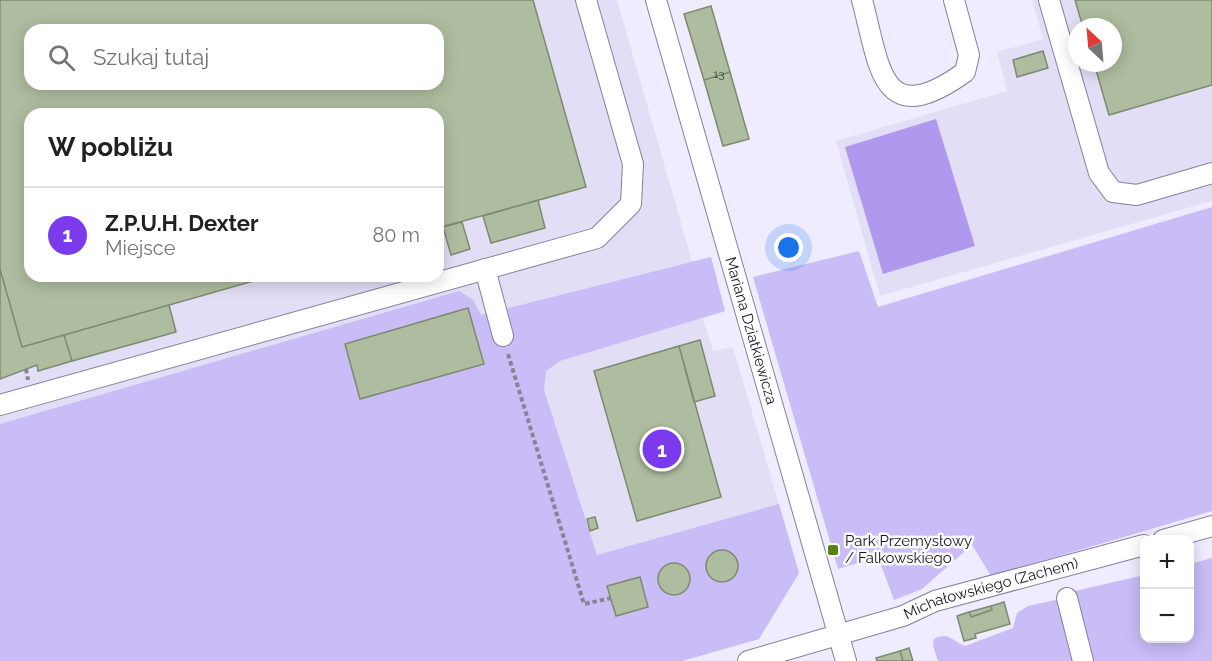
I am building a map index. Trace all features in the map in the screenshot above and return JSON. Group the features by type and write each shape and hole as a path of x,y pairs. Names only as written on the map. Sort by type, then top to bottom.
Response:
{"street":[{"path":"444,280 597,238 631,204 633,164 586,0"},
{"name":"Mariana Dziatkiewicza","path":"656,0 846,661"},
{"path":"862,0 884,80 900,96 910,98 946,86 965,72 969,55 954,0"},
{"path":"1049,0 1099,173 1113,192 1137,195 1212,173"},
{"path":"484,269 503,336"},
{"path":"0,405 438,282"},
{"path":"1180,535 1212,526"},
{"name":"Michałowskiego (Zachem)","path":"748,661 919,611 935,601 1140,546"},
{"path":"1066,598 1083,661"}],"path":[{"path":"503,336 584,604 611,598"},
{"path":"26,369 28,381"}],"shaded area":[{"path":"0,0 617,0 692,261 711,257 725,311 703,318 713,351 733,347 799,573 759,639 682,661 0,661"},
{"path":"1032,0 1212,0 1212,201 880,296 836,141 1007,91 997,52 1043,39"},
{"path":"936,119 975,246 883,274 845,147"},
{"path":"1212,207 1212,511 991,576 972,545 922,589 894,600 878,557 838,569 753,277 859,251 878,307"},
{"path":"711,257 725,311 560,361 546,371 544,390 597,555 779,504 799,573 759,639 682,661 0,661 0,424 459,291 473,300 481,315"},
{"path":"1212,558 1212,661 1092,661 1071,592 1140,576 1140,643 1194,643 1194,563"},
{"path":"1056,600 1063,609 1075,661 938,661 933,646 934,639 946,636 965,646 1013,628 1017,613 1028,606"}],"building":[{"path":"0,0 533,0 586,187 444,226 444,108 24,108 24,282 250,282 22,347 0,269"},
{"path":"1075,0 1212,0 1212,85 1109,115 1097,72 1122,72 1122,18 1080,18"},
{"path":"711,6 730,72 704,80 684,14"},
{"path":"1043,51 1048,68 1017,77 1013,60"},
{"path":"730,72 749,139 723,146 704,80"},
{"path":"538,200 545,228 491,243 483,216"},
{"path":"462,222 470,249 451,255 444,227"},
{"path":"0,269 22,347 64,335 72,361 38,371 37,365 0,379"},
{"path":"169,305 176,332 72,361 64,335"},
{"path":"468,308 484,364 360,399 345,344"},
{"path":"700,340 715,396 694,402 679,346"},
{"path":"679,346 721,497 637,521 594,371"},
{"path":"595,517 598,528 590,531 587,519"},
{"path":"722,550 733,555 738,566 733,577 722,582 711,577 706,566 711,555"},
{"path":"674,563 685,568 690,579 685,590 674,595 663,590 658,579 663,568"},
{"path":"640,577 648,607 616,616 607,586"},
{"path":"1004,602 1010,624 975,634 976,638 964,641 957,616 969,612 971,617 992,610 991,606"},
{"path":"991,606 992,610 971,617 969,612"},
{"path":"909,648 913,661 903,661 900,651"},
{"path":"900,651 903,661 877,661 876,658"}],"place":[{"name":"Z.P.U.H. Dexter","path":"662,449"},
{"name":"Park Przemysłowy / Falkowskiego","path":"833,550"}]}
